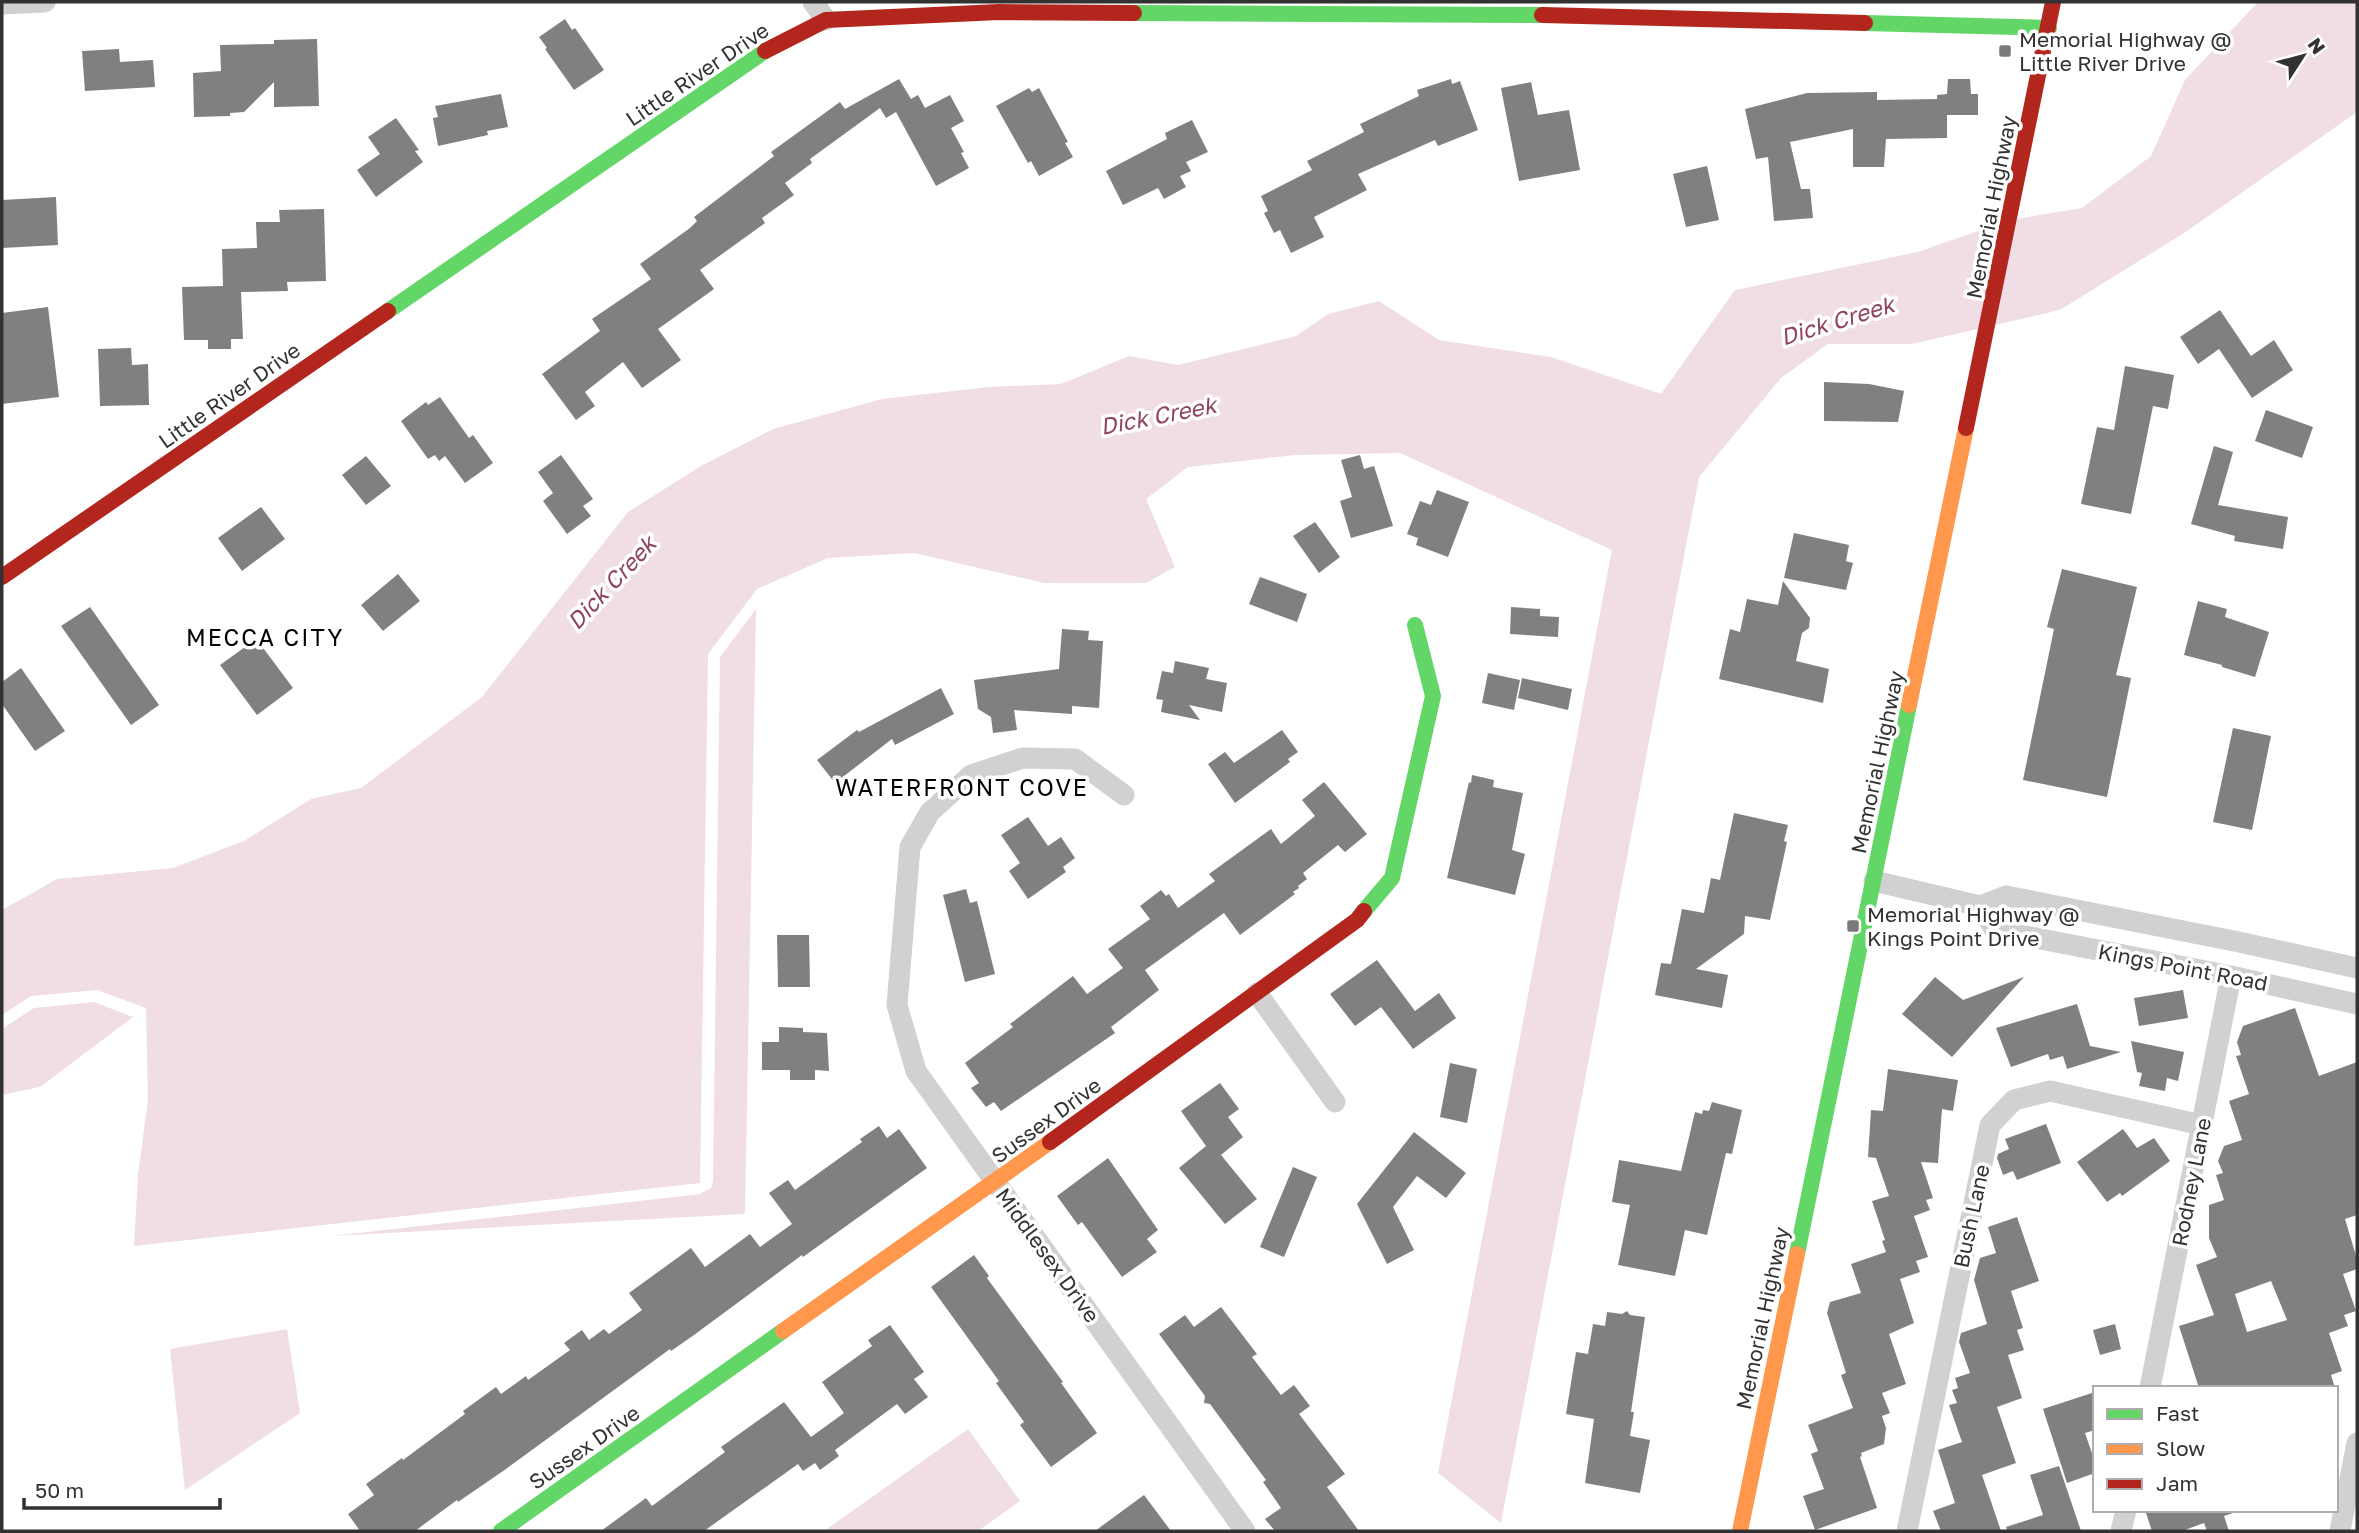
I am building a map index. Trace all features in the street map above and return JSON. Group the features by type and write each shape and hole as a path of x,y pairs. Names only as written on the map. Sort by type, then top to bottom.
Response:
{"street":[{"path":"2,4 45,2"},
{"path":"813,2 826,20"},
{"name":"Memorial Highway","path":"1740,1531 2053,2"},
{"name":"Little River Drive","path":"2,577 770,48 826,20 999,7 1548,8 2049,28"},
{"name":"Sussex Drive","path":"501,1531 995,1182 1357,920 1392,878 1433,696 1415,625"},
{"name":"Middlesex Drive","path":"1124,795 1075,759 1023,758 971,775 930,812 910,847 897,1005 916,1070 1235,1528"},
{"name":"Kings Point Road","path":"1874,881 1980,906 2006,896 2357,968"},
{"name":"Kings Point Road","path":"1980,906 1995,930 2231,976 2357,1004"},
{"name":"Rodney Lane","path":"2150,1386 2231,976"},
{"path":"1257,993 1335,1102"},
{"name":"Bush Lane","path":"1907,1531 1990,1125 2014,1100 2049,1091 2202,1125"},
{"path":"2340,1531 2357,1443"},
{"path":"2122,1531 2126,1512"}],"water":[{"name":"Dick Creek","path":"2258,2 2357,2 2357,112 2184,233 2060,310 1912,344 1828,344 1781,378 1699,477 1501,1523 1438,1473 1612,550 1400,453 1295,455 1188,467 1146,499 1175,567 1146,583 1044,583 914,553 828,558 757,589 708,654 700,1183 134,1246 138,1175 148,1100 146,1008 97,990 31,996 2,1015 2,910 57,879 173,868 244,841 311,799 361,788 482,697 628,512 701,466 773,429 882,399 989,387 1061,384 1129,356 1178,365 1296,336 1328,314 1379,301 1439,340 1551,357 1661,394 1735,290 1918,252 2009,220 2082,208 2151,156 2185,80"},
{"path":"756,609 745,1214 332,1236 700,1194 711,1188 720,657"},
{"path":"94,1002 133,1017 40,1087 2,1095 2,1029 34,1008"},
{"path":"287,1329 300,1413 185,1490 170,1349"},
{"path":"968,1429 1020,1501 978,1531 824,1531"}],"building":[{"path":"565,19 572,30 575,28 604,70 574,90 539,37"},
{"path":"317,39 319,106 274,107 274,82 244,112 230,113 230,116 194,117 193,73 221,71 220,45 274,44 274,40"},
{"path":"119,49 120,62 153,60 155,87 85,91 82,51"},
{"path":"899,79 911,99 918,95 925,108 950,95 964,121 951,128 969,168 936,186 896,112 886,118 880,108 810,159 812,163 785,183 794,195 762,218 765,223 700,270 714,289 658,329 681,360 642,388 623,362 585,392 595,406 576,420 542,374 600,331 592,319 651,279 640,264 690,228 697,221 694,217 774,156 771,152 840,102 845,109"},
{"path":"1451,79 1452,84 1460,81 1478,130 1438,146 1435,140 1358,174 1367,190 1314,217 1324,237 1291,253 1280,230 1274,233 1264,213 1268,211 1261,196 1312,170 1307,161 1364,132 1360,124 1419,96 1417,90"},
{"path":"1948,79 1970,79 1971,94 1978,94 1978,115 1947,115 1947,138 1886,139 1884,167 1853,167 1853,129 1790,142 1801,189 1810,189 1813,218 1774,221 1768,157 1756,159 1745,109 1807,93 1877,92 1877,100 1937,99 1937,95 1947,94"},
{"path":"1531,82 1538,115 1569,110 1580,170 1519,181 1501,88"},
{"path":"1029,88 1032,92 1039,88 1068,142 1065,143 1073,157 1039,176 1031,161 1028,163 996,106"},
{"path":"501,94 508,127 487,131 488,135 438,146 433,118 438,117 435,106"},
{"path":"396,118 419,150 415,151 423,162 376,197 357,170 380,154 368,137"},
{"path":"1192,120 1208,152 1186,162 1191,171 1180,176 1186,187 1164,199 1158,188 1123,205 1106,171 1167,139 1165,133"},
{"path":"1707,166 1719,220 1686,227 1673,174"},
{"path":"56,197 58,245 2,248 2,200"},
{"path":"324,209 326,281 287,282 288,291 241,292 243,339 231,339 231,349 208,349 208,340 184,340 182,287 223,286 222,249 257,248 256,222 280,222 279,210"},
{"path":"48,307 59,397 2,404 2,313"},
{"path":"2220,310 2251,356 2274,340 2293,370 2252,398 2219,349 2198,364 2180,337"},
{"path":"131,348 132,365 148,364 149,405 100,406 98,349"},
{"path":"2125,366 2174,375 2168,409 2153,406 2131,514 2081,504 2097,427 2114,430"},
{"path":"1824,382 1869,384 1904,391 1898,422 1824,421"},
{"path":"440,397 469,438 473,435 493,463 465,483 445,456 439,461 435,455 428,459 401,421 426,402 428,405"},
{"path":"2266,410 2313,427 2302,458 2255,441"},
{"path":"2214,446 2233,452 2218,505 2288,517 2283,549 2234,541 2235,536 2191,524"},
{"path":"561,455 593,499 583,506 591,516 567,534 543,501 553,493 538,472"},
{"path":"1360,455 1364,469 1374,466 1393,526 1351,538 1340,501 1352,497 1341,460"},
{"path":"366,456 391,486 366,505 342,475"},
{"path":"1437,490 1469,502 1448,557 1416,545 1418,538 1407,534 1420,501 1431,505"},
{"path":"261,507 285,539 242,571 218,538"},
{"path":"1315,522 1340,557 1319,573 1293,536"},
{"path":"1794,533 1849,545 1846,561 1853,563 1846,590 1784,578"},
{"path":"2062,569 2137,587 2116,675 2131,678 2107,797 2023,780 2054,629 2047,627"},
{"path":"398,574 420,601 383,631 361,605"},
{"path":"1260,577 1307,594 1297,622 1249,604"},
{"path":"1783,581 1810,618 1809,628 1802,633 1796,661 1829,669 1823,703 1719,679 1730,629 1740,632 1747,599 1778,605"},
{"path":"2198,601 2227,609 2225,617 2269,632 2255,677 2184,655"},
{"path":"90,607 159,705 131,725 61,626"},
{"path":"1511,607 1540,609 1540,616 1559,617 1558,637 1510,634"},
{"path":"1062,629 1089,631 1088,640 1103,641 1099,708 1072,706 1072,714 1014,710 1017,730 993,733 991,717 978,709 974,680 1059,669"},
{"path":"258,641 293,688 257,715 220,665"},
{"path":"1175,661 1209,668 1206,679 1227,683 1222,712 1189,705 1200,720 1161,712 1163,700 1156,699 1162,671 1173,673"},
{"path":"21,668 65,731 35,751 2,704 2,682"},
{"path":"1488,673 1520,680 1514,710 1482,703"},
{"path":"1522,678 1572,689 1568,710 1518,698"},
{"path":"941,688 954,714 895,745 892,739 835,783 817,760 857,730 859,732"},
{"path":"2233,728 2271,736 2252,830 2213,822"},
{"path":"1282,730 1298,752 1288,759 1290,762 1235,803 1208,764 1225,752 1234,763"},
{"path":"1472,775 1494,780 1493,787 1523,793 1512,850 1525,854 1515,895 1447,878"},
{"path":"1324,782 1367,834 1345,852 1338,845 1303,873 1307,879 1293,892 1295,894 1240,935 1224,913 1145,970 1159,990 1111,1027 1115,1033 1001,1111 994,1102 986,1107 971,1088 979,1083 965,1063 1013,1027 1010,1024 1073,976 1087,994 1123,968 1108,949 1150,919 1140,906 1161,890 1166,896 1169,894 1178,908 1215,881 1209,874 1271,829 1281,844 1315,816 1302,800"},
{"path":"1734,813 1788,825 1784,841 1787,842 1770,920 1745,916 1744,934 1696,969 1728,975 1722,1008 1655,995 1661,963 1671,964 1682,909 1704,913 1711,878 1720,880"},
{"path":"1028,817 1048,846 1061,837 1075,858 1063,867 1066,872 1028,899 1009,871 1020,863 1001,835"},
{"path":"966,889 970,903 977,901 995,974 965,982 943,895"},
{"path":"777,935 809,935 810,987 778,987"},
{"path":"1377,960 1415,1011 1439,993 1456,1018 1413,1049 1381,1007 1355,1026 1330,994"},
{"path":"1935,977 1963,1000 2024,977 1952,1057 1902,1014"},
{"path":"2183,990 2188,1018 2139,1026 2134,998"},
{"path":"2077,1004 2090,1046 2121,1052 2067,1069 2063,1056 2050,1060 2048,1054 2011,1067 1996,1028"},
{"path":"2295,1008 2319,1076 2357,1062 2357,1215 2345,1219 2357,1259 2357,1269 2343,1274 2356,1311 2344,1315 2348,1326 2329,1333 2342,1371 2331,1375 2334,1386 2198,1386 2179,1326 2214,1315 2196,1265 2217,1257 2209,1238 2209,1205 2224,1200 2216,1175 2223,1173 2218,1161 2224,1146 2242,1140 2229,1101 2249,1094 2236,1056 2241,1055 2237,1042 2243,1026","holes":["2271,1281 2287,1320 2247,1332 2235,1294"]},
{"path":"779,1027 827,1033 829,1071 815,1070 815,1080 790,1080 790,1070 762,1070 762,1042 779,1042"},
{"path":"2131,1041 2184,1052 2178,1081 2167,1078 2165,1091 2139,1086 2142,1073 2137,1072"},
{"path":"1450,1063 1477,1069 1467,1123 1440,1117"},
{"path":"1888,1069 1958,1080 1953,1111 1942,1109 1938,1163 1921,1162 1933,1198 1926,1200 1930,1210 1914,1216 1928,1257 1916,1261 1920,1272 1900,1279 1914,1323 1889,1334 1906,1384 1882,1393 1890,1413 1882,1416 1886,1428 1884,1444 1861,1453 1860,1457 1877,1508 1815,1530 1803,1496 1824,1489 1811,1454 1818,1451 1808,1425 1853,1408 1841,1375 1846,1373 1827,1313 1830,1302 1861,1293 1851,1264 1886,1252 1882,1241 1885,1240 1872,1201 1889,1196 1876,1158 1868,1157 1871,1110 1883,1111"},
{"path":"1220,1083 1239,1109 1228,1117 1243,1137 1221,1155 1257,1199 1225,1224 1179,1168 1206,1146 1181,1111"},
{"path":"1712,1102 1742,1110 1732,1154 1726,1153 1707,1235 1685,1230 1675,1276 1618,1265 1630,1205 1612,1202 1619,1160 1681,1171 1695,1112 1702,1114 1703,1110 1709,1111"},
{"path":"2046,1124 2061,1163 2017,1180 2013,1171 2003,1175 1997,1158 1998,1154 2009,1149 2005,1139"},
{"path":"879,1126 887,1138 899,1129 927,1168 415,1531 360,1531 348,1514 374,1495 366,1484 465,1414 463,1411 496,1387 501,1394 526,1376 528,1380 570,1350 564,1343 582,1330 589,1340 604,1329 609,1334 642,1310 629,1293 691,1248 705,1267 750,1234 760,1247 792,1224 769,1193 788,1180 795,1190 862,1142 860,1139"},
{"path":"2123,1129 2137,1148 2154,1138 2170,1161 2122,1196 2120,1193 2107,1202 2077,1162"},
{"path":"1414,1132 1466,1173 1446,1198 1417,1176 1393,1207 1414,1250 1387,1264 1357,1204"},
{"path":"1108,1158 1158,1230 1147,1239 1157,1252 1122,1277 1082,1222 1078,1225 1057,1196"},
{"path":"1293,1167 1317,1177 1284,1257 1260,1247"},
{"path":"2017,1217 2039,1281 2011,1291 2023,1328 2017,1330 2024,1350 2008,1355 2022,1398 1997,1407 2016,1463 1982,1475 2001,1531 1941,1531 1933,1511 1955,1503 1938,1450 1962,1442 1949,1405 1957,1403 1952,1390 1958,1388 1955,1378 1970,1373 1959,1342 1961,1333 1987,1324 1974,1280 1980,1258 1996,1253 1988,1227"},
{"path":"974,1255 989,1276 987,1278 1097,1433 1051,1467 1020,1425 1024,1422 996,1383 999,1381 931,1287"},
{"path":"1221,1307 1257,1354 1252,1357 1281,1395 1294,1385 1310,1406 1299,1414 1345,1474 1327,1487 1359,1531 1275,1531 1265,1519 1281,1508 1263,1482 1266,1480 1210,1404 1204,1403 1205,1396 1159,1334 1185,1315 1194,1327"},
{"path":"1627,1311 1630,1315 1645,1317 1630,1436 1650,1440 1640,1493 1585,1483 1594,1419 1566,1414 1576,1352 1588,1354 1593,1324 1605,1326 1607,1312 1622,1314"},
{"path":"2115,1324 2121,1349 2100,1355 2093,1330"},
{"path":"890,1325 924,1372 914,1379 928,1397 905,1414 897,1404 835,1450 839,1456 820,1470 815,1463 803,1471 798,1464 704,1531 601,1531 646,1498 652,1506 725,1452 721,1447 784,1402 811,1437 844,1413 822,1382 872,1346 868,1340"},
{"path":"2093,1393 2093,1431 2085,1433 2093,1456 2093,1474 2067,1483 2043,1409"},
{"path":"2059,1466 2081,1531 2007,1531 2006,1527 2043,1515 2030,1475"},
{"path":"1144,1495 1171,1531 1095,1531"},
{"path":"2146,1512 2233,1513 2224,1516 2229,1531 2207,1531 2204,1523 2182,1531 2152,1531"}],"traffic: fast":[{"path":"1134,13 1542,15"},
{"path":"1865,23 2049,28"},
{"path":"388,311 765,51"},
{"path":"1364,911 1392,878 1433,696 1415,625"},
{"path":"1797,1254 1909,705"},
{"path":"501,1531 783,1331"}],"traffic: slow":[{"path":"1909,705 1966,428"},
{"path":"783,1331 1050,1142"},
{"path":"1740,1531 1797,1254"}],"traffic: jam":[{"path":"1966,428 2053,2"},
{"path":"765,51 826,20 999,12 1134,13"},
{"path":"1542,15 1865,23"},
{"path":"2,577 388,311"},
{"path":"1050,1142 1357,920 1364,911"}],"place":[{"name":"Memorial Highway @ Little River Drive","path":"2005,51"},
{"name":"Memorial Highway @ Kings Point Drive","path":"1853,926"}],"district":[{"name":"MECCA CITY","path":"265,637"},
{"name":"WATERFRONT COVE","path":"962,787"}]}
